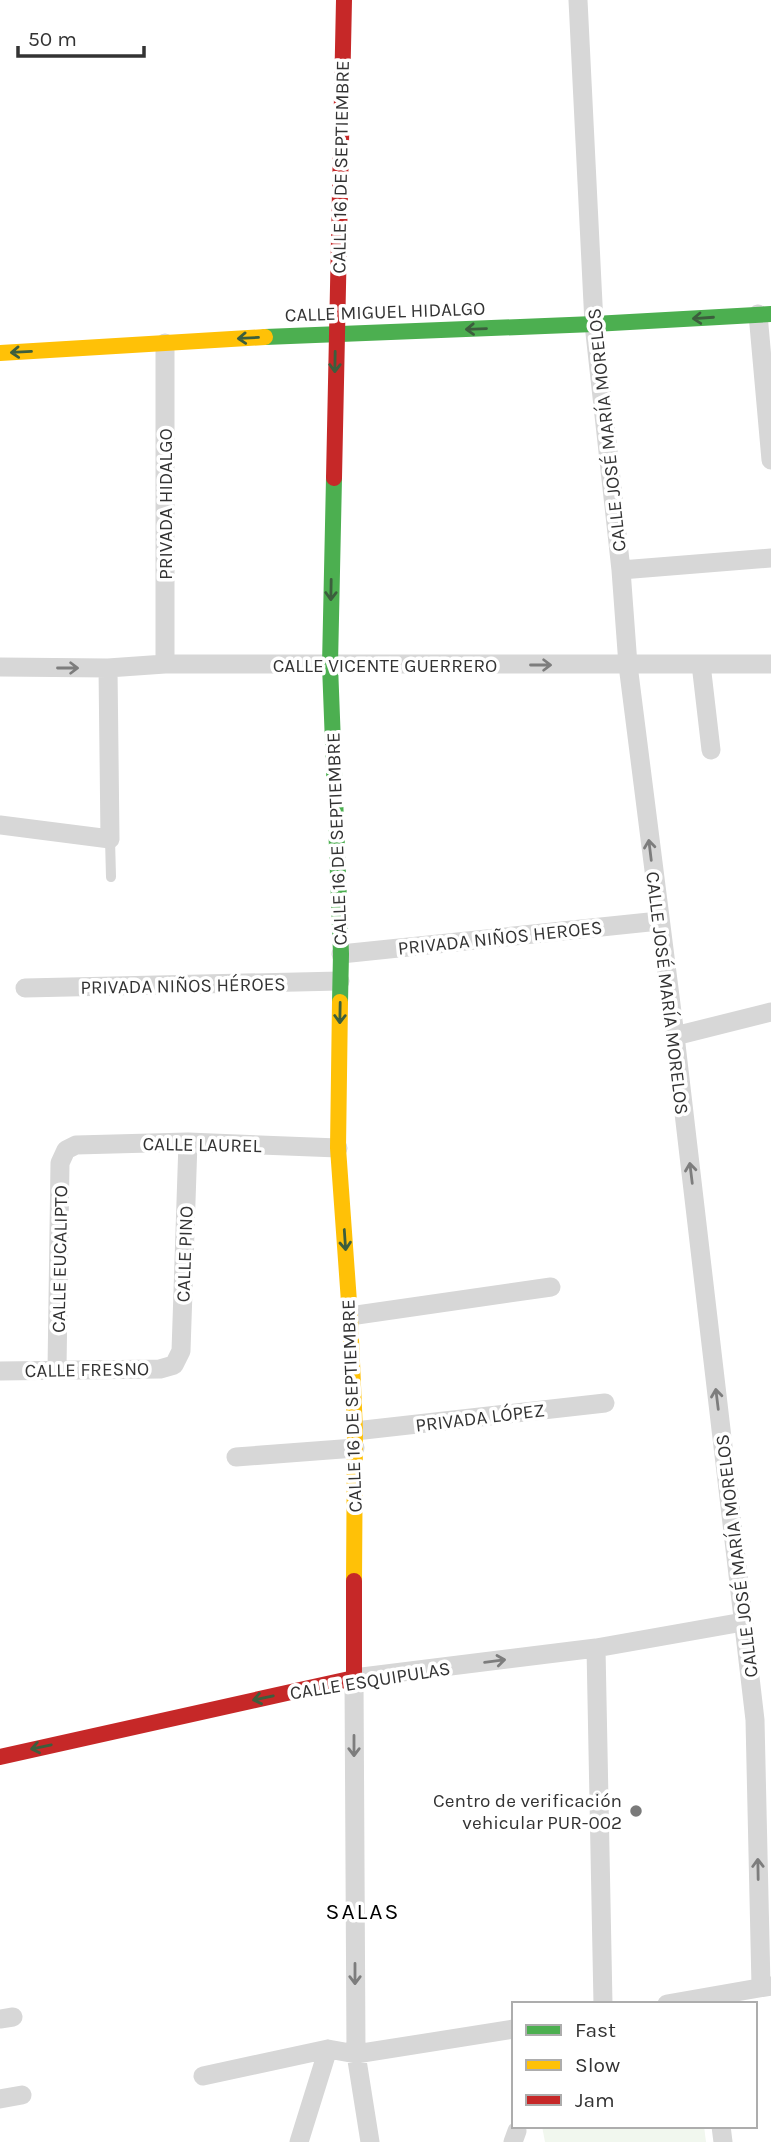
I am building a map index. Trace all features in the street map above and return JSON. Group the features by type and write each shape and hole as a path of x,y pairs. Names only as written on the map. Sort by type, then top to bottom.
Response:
{"street":[{"name":"CALLE 16 DE SEPTIEMBRE","path":"344,0 330,665 341,954 338,1148 350,1316 355,1439 354,1678"},
{"name":"CALLE JOSÉ MARÍA MORELOS","path":"578,0 594,324 621,570 628,665 675,1036 755,1720 766,1986"},
{"name":"CALLE MIGUEL HIDALGO","path":"0,353 336,333 594,324 764,314"},
{"path":"764,314 771,460"},
{"name":"PRIVADA HIDALGO","path":"165,343 165,664"},
{"path":"621,570 771,558"},
{"name":"CALLE VICENTE GUERRERO","path":"0,667 108,668 165,664 771,664"},
{"path":"701,664 711,750"},
{"path":"0,825 110,839 108,668"},
{"name":"PRIVADA NIÑOS HEROES","path":"341,954 659,921"},
{"name":"PRIVADA NIÑOS HÉROES","path":"25,988 340,981"},
{"path":"675,1036 771,1012"},
{"name":"CALLE LAUREL","path":"66,1150 76,1145 188,1142 338,1148"},
{"name":"CALLE PINO","path":"174,1365 181,1351 188,1142"},
{"name":"CALLE EUCALIPTO","path":"57,1369 60,1163 66,1150"},
{"path":"350,1316 551,1287"},
{"name":"CALLE FRESNO","path":"0,1371 160,1369 174,1365"},
{"name":"PRIVADA LÓPEZ","path":"236,1457 605,1403"},
{"name":"CALLE ESQUIPULAS","path":"0,1757 354,1678 596,1648 743,1622"},
{"path":"596,1648 603,2002"},
{"path":"354,1678 356,2054 370,2142"},
{"path":"706,2001 766,1986"},
{"path":"203,2076 328,2049 356,2054 512,2029"},
{"path":"299,2142 328,2049"},
{"path":"0,2099 22,2095"}],"lane":[{"path":"110,839 111,877"}],"shaded area":[{"path":"542,2128 704,2128 706,2142 545,2142"}],"traffic: fast":[{"path":"265,337 771,314"},
{"path":"334,478 330,665 341,954 340,1002"}],"traffic: slow":[{"path":"0,353 265,337"},
{"path":"340,1002 338,1148 355,1431 354,1581"}],"traffic: jam":[{"path":"334,478 344,0"},
{"path":"0,1757 354,1678 354,1581"}],"place":[{"name":"Centro de verificación vehicular PUR-002","path":"636,1811"}],"district":[{"name":"SALAS","path":"363,1911"}]}
